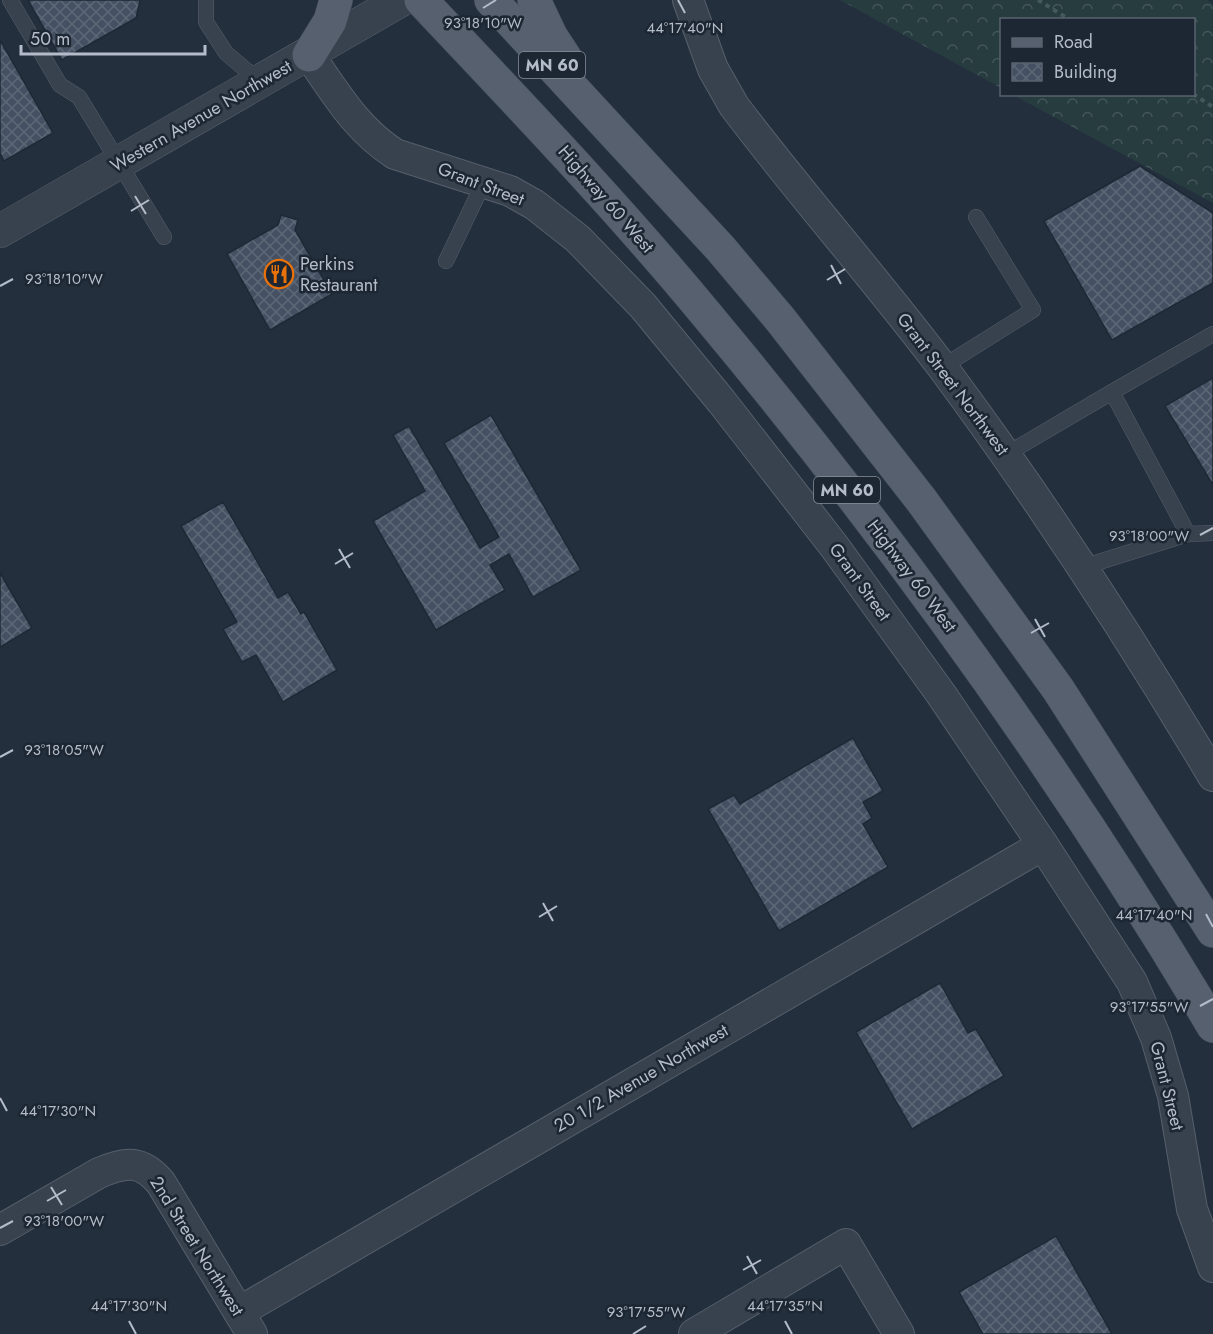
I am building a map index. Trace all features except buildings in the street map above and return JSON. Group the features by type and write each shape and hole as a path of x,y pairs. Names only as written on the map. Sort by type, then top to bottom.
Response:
{"main road":[{"path":"309,55 330,21 336,0"},
{"name":"Highway 60 West","path":"421,0 575,163 706,313 838,477 965,647 1084,819 1213,1026"},
{"name":"MN 60","path":"491,0 721,249 787,328 922,501 1058,689 1213,931"},
{"path":"534,0 551,36 612,129"}],"street":[{"name":"Western Avenue Northwest","path":"0,231 401,0"},
{"name":"Grant Street Northwest","path":"688,0 713,69 734,106 942,367 1005,455 1083,567 1155,679 1213,776"},
{"name":"Grant Street","path":"309,55 350,113 365,132 378,143 395,154 510,191 535,205 558,222 605,265 722,402 834,546 942,694 1132,982 1156,1038 1173,1096 1192,1209 1213,1267"},
{"name":"20 1/2 Avenue Northwest","path":"245,1323 1043,845"},
{"name":"2nd Street Northwest","path":"0,1230 117,1165 135,1165 151,1171 161,1183 245,1323"},
{"path":"694,1334 846,1244 899,1334"}],"lane":[{"path":"10,0 60,85 79,97 164,237"},
{"path":"207,0 206,22 226,54 260,82"},
{"path":"446,261 484,182"},
{"path":"942,367 1034,310 976,217"},
{"path":"1005,455 1213,334"},
{"path":"1112,392 1188,534"},
{"path":"1083,567 1188,534 1213,533"}],"path":[{"path":"1038,0 1067,18"},
{"path":"1195,95 1213,106"}],"green space":[{"path":"840,0 1207,0 1213,4 1213,203 1015,96 1195,96 1195,18 1000,18 1000,87"}],"place":[{"name":"Perkins Restaurant","path":"279,274"}]}
